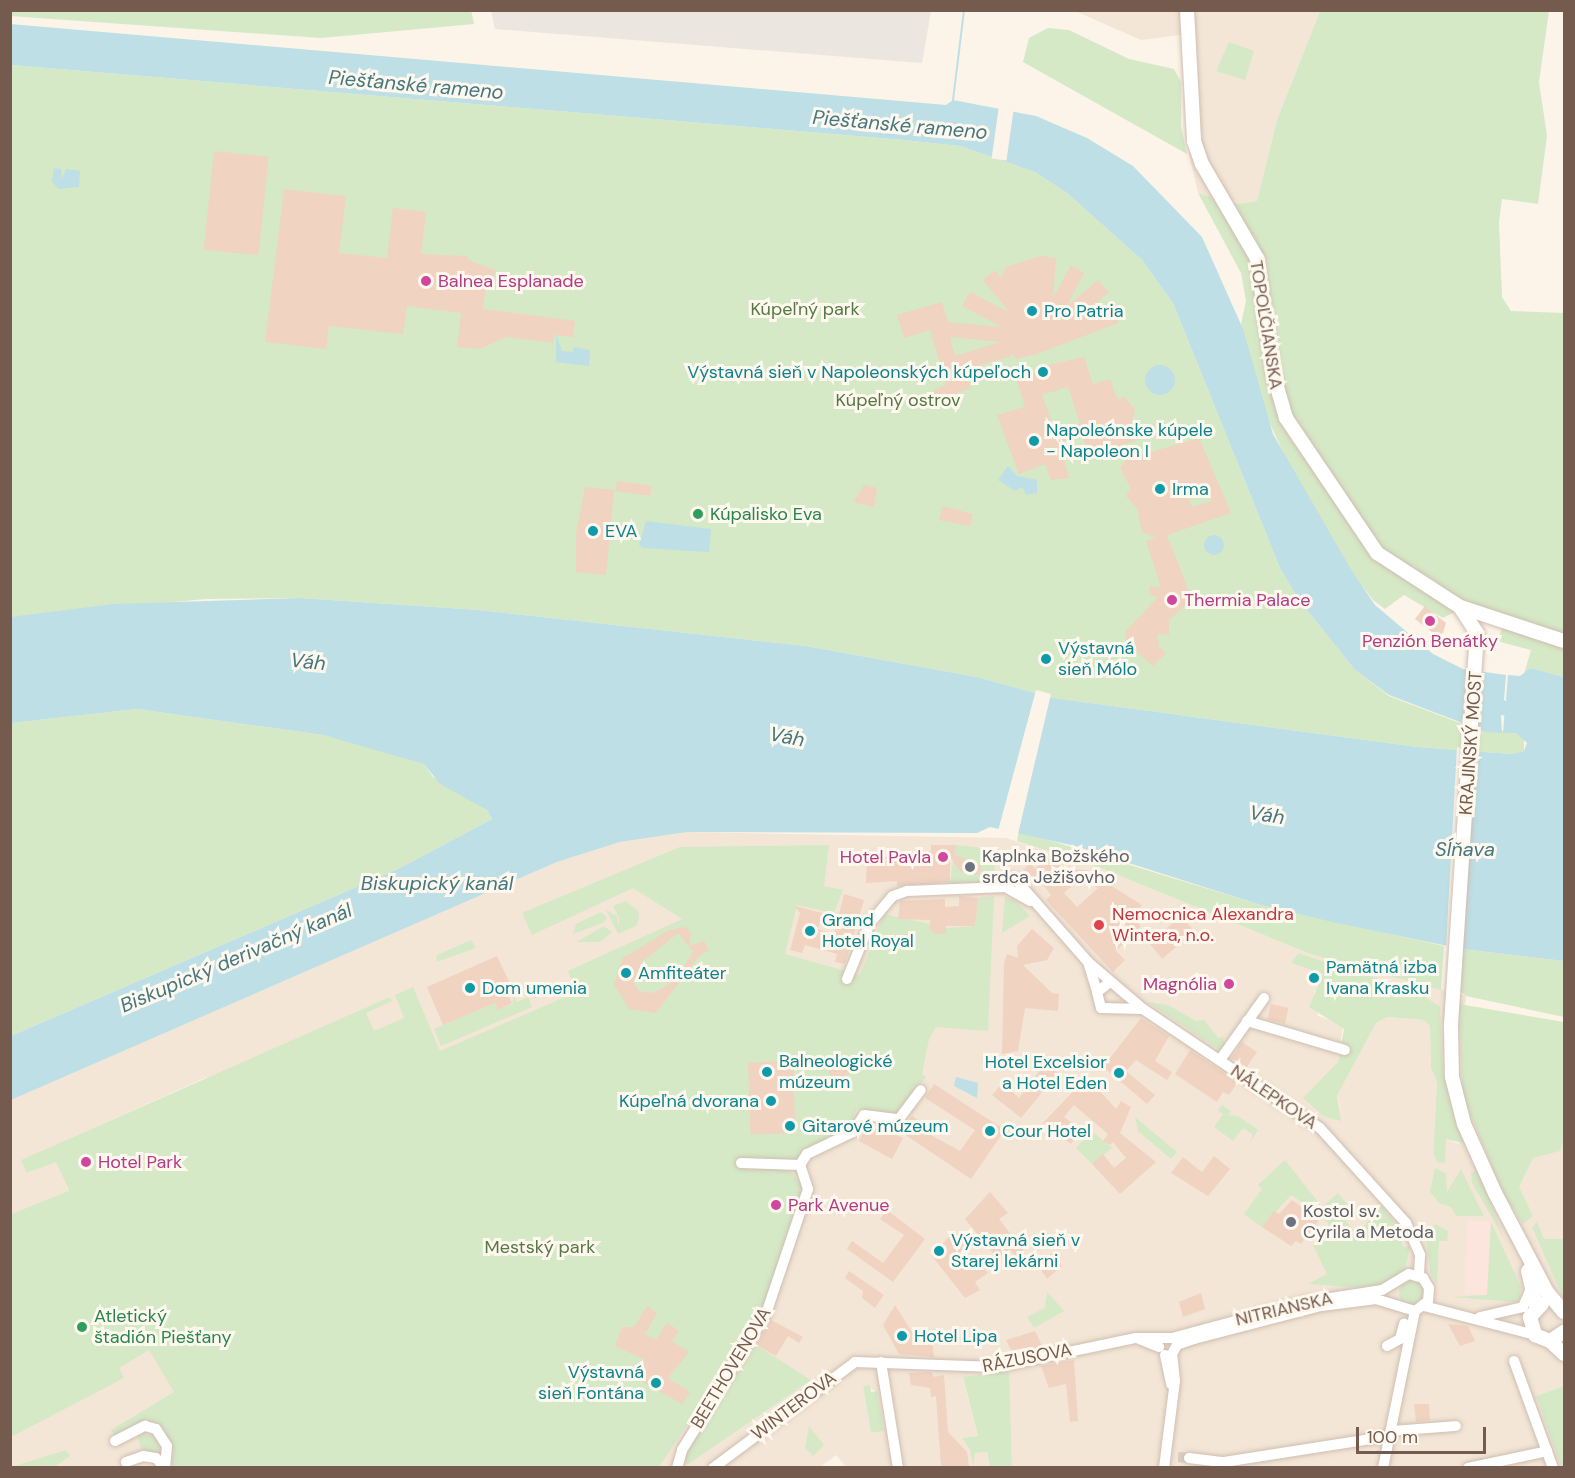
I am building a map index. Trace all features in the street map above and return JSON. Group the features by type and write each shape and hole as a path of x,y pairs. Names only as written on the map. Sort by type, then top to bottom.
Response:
{"main road":[{"name":"TOPOĽČIANSKA","path":"1187,10 1191,60 1192,125 1197,153 1257,258 1273,374 1290,426 1377,553 1460,607 1477,633"},
{"name":"TOPOĽČIANSKA","path":"1191,60 1195,10"},
{"path":"1460,607 1500,623 1564,641"},
{"path":"1477,633 1500,623"},
{"name":"KRAJINSKÝ MOST","path":"1477,633 1450,1055 1457,1101 1505,1213"},
{"path":"1505,1213 1532,1282 1535,1335 1550,1341 1564,1354"},
{"path":"1505,1213 1560,1308 1534,1311"},
{"path":"1550,1341 1564,1333"}],"street":[{"path":"847,980 870,923 893,896 908,891 1005,887 1031,902 1088,962 1097,992 1098,1004 1104,1010 1140,1007"},
{"name":"NÁLEPKOVA","path":"1088,962 1140,1007 1314,1122 1406,1223 1417,1247 1419,1276"},
{"path":"1097,992 1110,982"},
{"name":"NÁLEPKOVA","path":"1220,1060 1264,998"},
{"path":"1247,1021 1345,1050"},
{"path":"741,1163 800,1165 807,1154 853,1132 864,1115 899,1119 921,1089"},
{"name":"BEETHOVENOVA","path":"677,1467 682,1450 770,1306 808,1189 800,1165"},
{"path":"1383,1467 1408,1340 1420,1309 1430,1296 1428,1284 1419,1276 1406,1275 1417,1247"},
{"name":"NITRIANSKA","path":"1168,1346 1395,1283 1406,1275"},
{"path":"1479,1317 1523,1307 1532,1282"},
{"path":"1395,1283 1403,1334 1387,1346 1408,1340"},
{"name":"NITRIANSKA","path":"1430,1296 1455,1311"},
{"name":"NITRIANSKA","path":"1168,1346 1321,1306 1376,1299 1399,1306 1455,1311 1535,1335"},
{"name":"NITRIANSKA","path":"1479,1317 1534,1311"},
{"name":"RÁZUSOVA","path":"881,1362 997,1367 1136,1338 1168,1346"},
{"path":"1168,1346 1178,1457"},
{"path":"1514,1361 1553,1467"},
{"name":"WINTEROVA","path":"713,1467 842,1369 855,1362 881,1362"},
{"path":"881,1362 898,1467"},
{"path":"115,1441 145,1426 156,1429 167,1446 164,1467 150,1457 126,1462"},
{"path":"1164,1467 1178,1457 1224,1462 1390,1433 1456,1426"},
{"path":"1468,1467 1547,1451"}],"shaded area":[{"path":"491,10 931,11 922,63 495,29"},
{"path":"1075,11 1320,11 1277,120 1257,201 1237,204 1198,193 1189,154 1181,35 1141,40"},
{"path":"686,832 1006,838 1101,868 1310,954 1466,996 1463,1032 1564,1049 1564,1386 1536,1396 1561,1467 1012,1467 1008,1372 963,1378 978,1436 962,1438 975,1453 987,1452 990,1467 846,1467 836,1455 820,1467 11,1468 11,1437 207,1077 22,1160 28,1173 56,1161 69,1192 11,1214 11,1100 557,862 620,842","holes":["1298,953 1413,990 1440,1006 1443,1073 1459,1144 1446,1139 1433,1152 1437,1083 1431,1068 1430,1026 1424,1020 1387,1017 1376,1023 1337,1096 1343,1117 1329,1076 1338,1062 1343,1025 1318,1016 1314,991 1318,992 1323,974 1291,963","863,1386 876,1391 883,1431 871,1433"]},
{"path":"1467,1221 1491,1222 1488,1295 1464,1294"}],"green space":[{"path":"11,10 471,10 474,24 321,38 10,16"},
{"path":"1320,11 1549,11 1539,82 1547,136 1538,204 1502,199 1499,222 1502,297 1511,311 1564,313 1564,677 1531,668 1524,674 1531,650 1497,641 1504,624 1464,607 1443,618 1404,595 1385,609 1373,600 1335,550 1304,497 1259,400 1241,324 1246,301 1241,273 1198,193 1237,204 1257,201 1277,120"},
{"path":"1048,28 1069,30 1129,59 1174,69 1181,82 1181,126 1187,154 1023,62 1029,38"},
{"path":"1229,42 1254,51 1245,80 1216,71"},
{"name":"Kúpeľný ostrov","path":"11,65 904,140 960,146 1035,172 1067,193 1142,260 1173,303 1280,568 1299,600 1355,670 1389,696 1465,725 1516,733 1524,737 1524,751 1512,754 1418,747 1053,698 977,677 806,646 479,610 300,598 206,599 11,617"},
{"path":"137,709 323,735 370,747 424,764 433,777 487,810 492,819 398,869 11,1036 11,723"},
{"path":"1019,831 1261,905 1444,946 1441,990 1310,954 1101,868 1017,841"},
{"name":"Mestský park","path":"829,845 824,886 843,890 834,913 797,905 785,954 860,975 884,914 930,924 930,929 975,926 978,898 994,896 988,1031 936,1027 929,1039 922,1074 926,1077 896,1115 857,1109 848,1131 791,1162 789,1170 805,1188 762,1312 659,1467 172,1467 173,1450 159,1426 138,1423 115,1436 111,1430 174,1392 149,1350 119,1368 124,1378 11,1437 11,1214 69,1191 56,1162 27,1173 21,1160 390,997 392,1001 366,1013 374,1031 404,1018 395,995 413,987 440,1051 577,992 568,971 682,919 633,888 532,935 522,913 680,847"},
{"path":"955,845 992,849 996,859 992,883 950,883"},
{"path":"1005,897 1016,901 1030,916 1002,933"},
{"path":"626,901 638,911 639,919 636,926 618,934 606,910 617,916 619,928 619,918 613,906"},
{"path":"601,912 607,918 603,923 573,934 576,924"},
{"path":"604,926 612,932 600,942 576,942"},
{"path":"471,940 476,948 436,962 437,955"},
{"path":"1462,949 1564,961 1564,1017 1466,996 1460,991"},
{"path":"1298,953 1413,990 1440,1006 1443,1073 1466,1144 1446,1139 1445,1163 1437,1162 1433,1153 1437,1083 1431,1068 1430,1026 1424,1020 1387,1017 1376,1023 1337,1096 1341,1121 1323,1116 1303,1098 1338,1062 1344,1029 1309,1007 1323,974 1291,963"},
{"path":"514,996 517,1002 528,997 532,1007 441,1046 434,1029 503,999 500,1009 512,1004"},
{"path":"1148,1002 1168,1005 1196,1021 1204,1020 1218,1038 1223,1037 1225,1046 1220,1050"},
{"path":"1459,1004 1564,1022 1564,1137 1560,1151 1533,1158 1519,1187 1533,1216 1523,1224 1505,1196 1463,1097"},
{"path":"1222,1105 1231,1111 1229,1115 1238,1116 1258,1130 1247,1147 1253,1135 1243,1128 1233,1141 1214,1127 1223,1114 1218,1111"},
{"path":"1135,1117 1177,1152 1171,1159 1138,1131"},
{"path":"1092,1131 1112,1148 1092,1164 1076,1148"},
{"path":"1285,1160 1322,1207 1338,1193 1348,1205 1340,1213 1357,1235 1381,1205 1397,1225 1403,1247 1410,1246 1405,1270 1389,1284 1364,1288 1308,1284 1327,1274 1313,1245 1329,1224 1312,1208 1316,1200 1306,1205 1291,1195 1262,1227 1244,1214 1262,1189 1258,1185"},
{"path":"1435,1168 1446,1173 1447,1192 1461,1169 1484,1216 1456,1216 1451,1207 1439,1203 1430,1192"},
{"path":"1478,1170 1504,1238 1472,1183 1471,1173"},
{"path":"1491,1222 1521,1287 1520,1298 1514,1302 1452,1297 1487,1295"},
{"path":"1537,1222 1544,1239 1564,1239 1564,1300 1532,1227"},
{"path":"1435,1224 1448,1231 1447,1241 1439,1241 1437,1284 1430,1272 1426,1237"},
{"path":"1412,1280 1421,1284 1425,1293 1421,1302 1412,1306 1403,1302 1399,1293 1403,1284"},
{"path":"1047,1292 1064,1311 1034,1328 1027,1317 1045,1308"},
{"path":"756,1345 811,1380 687,1465 684,1457"},
{"path":"1009,1371 1012,1467 990,1467 987,1452 975,1453 973,1466 970,1449 962,1438 978,1436 963,1377"},
{"path":"870,1385 871,1392 877,1391 884,1431 871,1433 863,1386"},
{"path":"1564,1386 1564,1467 1561,1467 1536,1396"},
{"path":"809,1426 824,1445 813,1456 805,1448"},
{"path":"137,1433 157,1437 161,1455 141,1449"},
{"path":"66,1450 70,1456 54,1467 11,1467"}],"water":[{"path":"10,24 946,105 953,100 1036,116 1087,138 1133,166 1202,237 1243,329 1273,434 1350,568 1375,605 1433,654 1463,669 1506,675 1504,700 1500,702 1502,733 1486,732 1389,695 1355,670 1299,600 1280,568 1173,303 1142,260 1067,193 1035,172 960,146 904,140 11,65"},
{"path":"54,168 61,169 62,179 66,169 80,171 79,187 59,189 52,182"},
{"path":"556,335 562,351 572,352 574,347 590,350 589,366 556,362"},
{"path":"1160,365 1171,369 1175,380 1171,391 1160,395 1149,391 1145,380 1149,369"},
{"path":"1008,466 1017,476 1037,480 1037,493 1026,495 1022,487 1015,491 998,480"},
{"path":"646,521 711,529 709,552 643,548 639,545"},
{"path":"1214,535 1221,538 1224,545 1221,552 1214,555 1207,552 1204,545 1207,538"},
{"path":"300,598 479,610 806,646 977,677 1053,698 1418,747 1512,754 1524,751 1527,743 1516,733 1503,733 1505,708 1519,706 1506,700 1508,675 1520,676 1531,668 1564,677 1564,961 1462,949 1337,923 1261,905 1075,846 990,827 977,833 687,832 620,842 557,862 11,1100 11,1036 398,869 492,819 487,810 440,784 424,764 323,735 137,709 11,723 10,617 113,604"},
{"path":"956,1077 978,1083 977,1098 954,1086"}],"pier":[{"path":"999,106 1014,108 1006,161 992,158"},
{"path":"1036,690 1051,694 1018,834 998,831"},
{"path":"1457,747 1475,749 1460,952 1446,949"}],"building":[{"path":"214,151 269,157 258,255 204,249"},
{"path":"284,189 346,196 339,253 387,258 393,208 426,212 421,254 468,256 468,260 495,270 493,287 486,286 483,309 575,321 573,337 554,335 553,343 506,337 480,349 457,347 461,313 407,306 403,334 329,326 326,349 265,342"},
{"name":"Pro Patria","path":"1041,256 1056,258 1053,298 1071,265 1084,273 1067,306 1098,280 1109,292 1077,319 1116,307 1118,323 1037,354 1015,359 1014,355 964,370 971,388 937,401 933,390 946,385 930,330 904,338 897,315 942,302 948,322 1002,327 962,306 970,292 1010,313 983,280 995,270 1001,278 1006,267","holes":["950,337 1001,342 955,356"]},
{"path":"1084,357 1093,384 1110,379 1117,399 1125,397 1135,410 1132,421 1138,440 1095,453 1089,450 1075,425 1080,423 1068,387 1042,395 1055,431 1062,428 1066,440 1059,442 1069,478 1051,480 1045,464 1019,474 997,415 1025,407 1016,378 1045,369 1044,366"},
{"path":"1199,438 1231,513 1167,535 1189,592 1187,604 1169,620 1169,635 1158,634 1159,647 1166,653 1153,666 1125,642 1126,631 1158,597 1149,595 1150,586 1161,588 1146,541 1156,538 1142,532 1137,508 1126,496 1131,489 1120,467 1127,459","holes":["1205,483 1212,501 1192,507 1187,495 1192,487"]},
{"path":"617,481 652,486 650,496 616,491"},
{"path":"864,485 877,488 874,507 853,502"},
{"name":"EVA","path":"585,487 614,490 606,575 576,572 576,534"},
{"path":"942,506 973,514 970,526 939,520"},
{"name":"Penzión Benátky","path":"1425,606 1446,623 1443,633 1437,636 1415,619"},
{"path":"931,845 955,845 955,855 981,865 980,875 961,872 950,857 950,882 897,886 897,881 866,883 867,857 898,856 898,851 931,851"},
{"path":"1050,858 1065,869 1086,870 1142,905 1131,916 1141,926 1116,951 1125,960 1113,972 1046,900 1051,895 1038,878 1034,882 1023,871 1030,863 1035,868","holes":["1079,879 1098,888 1077,907 1064,893"]},
{"name":"Grand Hotel Royal","path":"844,894 864,900 845,964 835,962 837,954 805,945 802,953 790,950 800,913 795,906 822,913 818,929 834,934"},
{"path":"959,896 978,898 975,926 946,926 946,934 936,934 930,930 930,920 898,919 900,901 945,899 945,907 959,906"},
{"path":"1181,916 1194,931 1162,959 1149,944"},
{"name":"Amfiteáter","path":"685,927 691,933 689,946 704,941 709,950 699,956 656,1013 629,1009 614,984 623,958 669,930","holes":["678,933 693,952 682,970 665,987 652,993 639,991 633,982 642,962"]},
{"path":"1032,929 1054,948 1047,960 1023,965 1052,993 1059,994 1058,1011 1025,1008 1018,1051 1002,1054 1004,963 1007,954 1018,958 1017,946"},
{"name":"Dom umenia","path":"497,956 515,994 508,995 512,1003 498,1010 495,1003 443,1025 427,987"},
{"path":"1271,1004 1289,1008 1285,1024 1267,1020"},
{"path":"1141,1018 1169,1036 1155,1061 1172,1072 1167,1080 1136,1060 1126,1071 1155,1095 1147,1104 1100,1064 1107,1062"},
{"path":"1242,1042 1257,1052 1246,1068 1231,1058"},
{"path":"1190,1050 1238,1082 1229,1095 1223,1092 1217,1102 1175,1074"},
{"path":"839,1057 847,1060 850,1068 847,1076 839,1079 831,1076 828,1068 831,1060"},
{"name":"Kúpeľná dvorana","path":"793,1061 796,1133 751,1135 748,1063"},
{"path":"1046,1062 1058,1073 1021,1118 992,1095 1003,1083 1019,1098"},
{"path":"1087,1077 1116,1109 1121,1101 1131,1107 1120,1133 1156,1162 1120,1194 1092,1164 1103,1154 1114,1168 1126,1158 1113,1142 1110,1145 1103,1141 1108,1134 1074,1105 1064,1117 1072,1123 1066,1129 1076,1137 1071,1144 1043,1123"},
{"name":"Cour Hotel","path":"934,1084 1005,1130 971,1179 901,1132 912,1116 922,1123 918,1128 960,1151 975,1130 925,1098"},
{"path":"869,1123 903,1138 892,1159 859,1141"},
{"path":"1214,1156 1230,1169 1208,1196 1171,1173 1183,1157 1202,1172"},
{"path":"990,1192 1008,1213 999,1219 1024,1251 1016,1257 1009,1249 998,1259 965,1219"},
{"name":"Kostol sv. Cyrila a Metoda","path":"1292,1200 1319,1220 1301,1244 1296,1241 1291,1246 1262,1227 1274,1211 1279,1214"},
{"path":"887,1210 925,1239 893,1282 847,1249 852,1241 883,1263 904,1235 880,1219"},
{"path":"954,1231 965,1244 962,1248 988,1273 975,1282 980,1290 965,1298 932,1256"},
{"path":"1052,1253 1062,1266 1047,1279 1038,1265"},
{"path":"849,1271 884,1295 875,1308 862,1298 863,1291 845,1278"},
{"path":"1201,1293 1205,1309 1183,1317 1179,1302"},
{"name":"Hotel Lipa","path":"895,1305 920,1345 932,1340 934,1357 899,1354 883,1325"},
{"path":"647,1306 657,1313 645,1334 656,1340 667,1323 679,1331 672,1341 689,1352 668,1378 690,1392 682,1404 634,1377 644,1359 615,1346 622,1327 634,1327"},
{"path":"771,1320 803,1337 799,1343 788,1336 776,1356 756,1345"},
{"path":"1448,1324 1468,1326 1475,1341 1460,1346"},
{"path":"1035,1331 1043,1348 1014,1356 1006,1340"},
{"path":"1074,1360 1078,1421 1070,1422 1066,1384 1049,1388 1041,1366"},
{"path":"931,1372 934,1377 944,1375 948,1432 967,1452 969,1467 941,1467 936,1396 931,1397 930,1388 911,1385 909,1373"},
{"path":"1414,1404 1429,1404 1430,1420 1416,1422"}],"waterway":[{"path":"953,100 964,10"},
{"name":"Piešťanské rameno","path":"1482,705 1564,714"}],"tunnel":[{"path":"1178,1457 1189,1458"}],"place":[{"name":"Balnea Esplanade","path":"426,281"},
{"name":"Pro Patria","path":"1032,311"},
{"name":"Výstavná sieň v Napoleonských kúpeľoch","path":"1043,372"},
{"name":"Napoleónske kúpele - Napoleon I","path":"1034,441"},
{"name":"Irma","path":"1160,489"},
{"name":"Kúpalisko Eva","path":"698,514"},
{"name":"EVA","path":"593,531"},
{"name":"Thermia Palace","path":"1172,600"},
{"name":"Penzión Benátky","path":"1430,621"},
{"name":"Výstavná sieň Mólo","path":"1046,659"},
{"name":"Hotel Pavla","path":"943,857"},
{"name":"Kaplnka Božského srdca Ježišovho","path":"970,867"},
{"name":"Nemocnica Alexandra Wintera, n.o.","path":"1099,925"},
{"name":"Grand Hotel Royal","path":"810,931"},
{"name":"Amfiteáter","path":"626,973"},
{"name":"Pamätná izba Ivana Krasku","path":"1314,978"},
{"name":"Magnólia","path":"1229,984"},
{"name":"Dom umenia","path":"470,988"},
{"name":"Balneologické múzeum","path":"767,1072"},
{"name":"Hotel Excelsior a Hotel Eden","path":"1119,1073"},
{"name":"Kúpeľná dvorana","path":"771,1101"},
{"name":"Gitarové múzeum","path":"790,1126"},
{"name":"Cour Hotel","path":"990,1131"},
{"name":"Hotel Park","path":"86,1162"},
{"name":"Park Avenue","path":"776,1205"},
{"name":"Kostol sv. Cyrila a Metoda","path":"1291,1222"},
{"name":"Výstavná sieň v Starej lekárni","path":"939,1251"},
{"name":"Atletický štadión Piešťany","path":"82,1327"},
{"name":"Hotel Lipa","path":"902,1336"},
{"name":"Výstavná sieň Fontána","path":"656,1383"}],"park label":[{"name":"Kúpeľný park","path":"805,309"}],"water label":[{"name":"Váh","path":"308,662"},
{"name":"Váh","path":"787,737"},
{"name":"Váh","path":"1267,815"},
{"name":"Sĺňava","path":"1465,849"},
{"name":"Biskupický kanál","path":"437,883"},
{"name":"Biskupický derivačný kanál","path":"236,958"}]}
